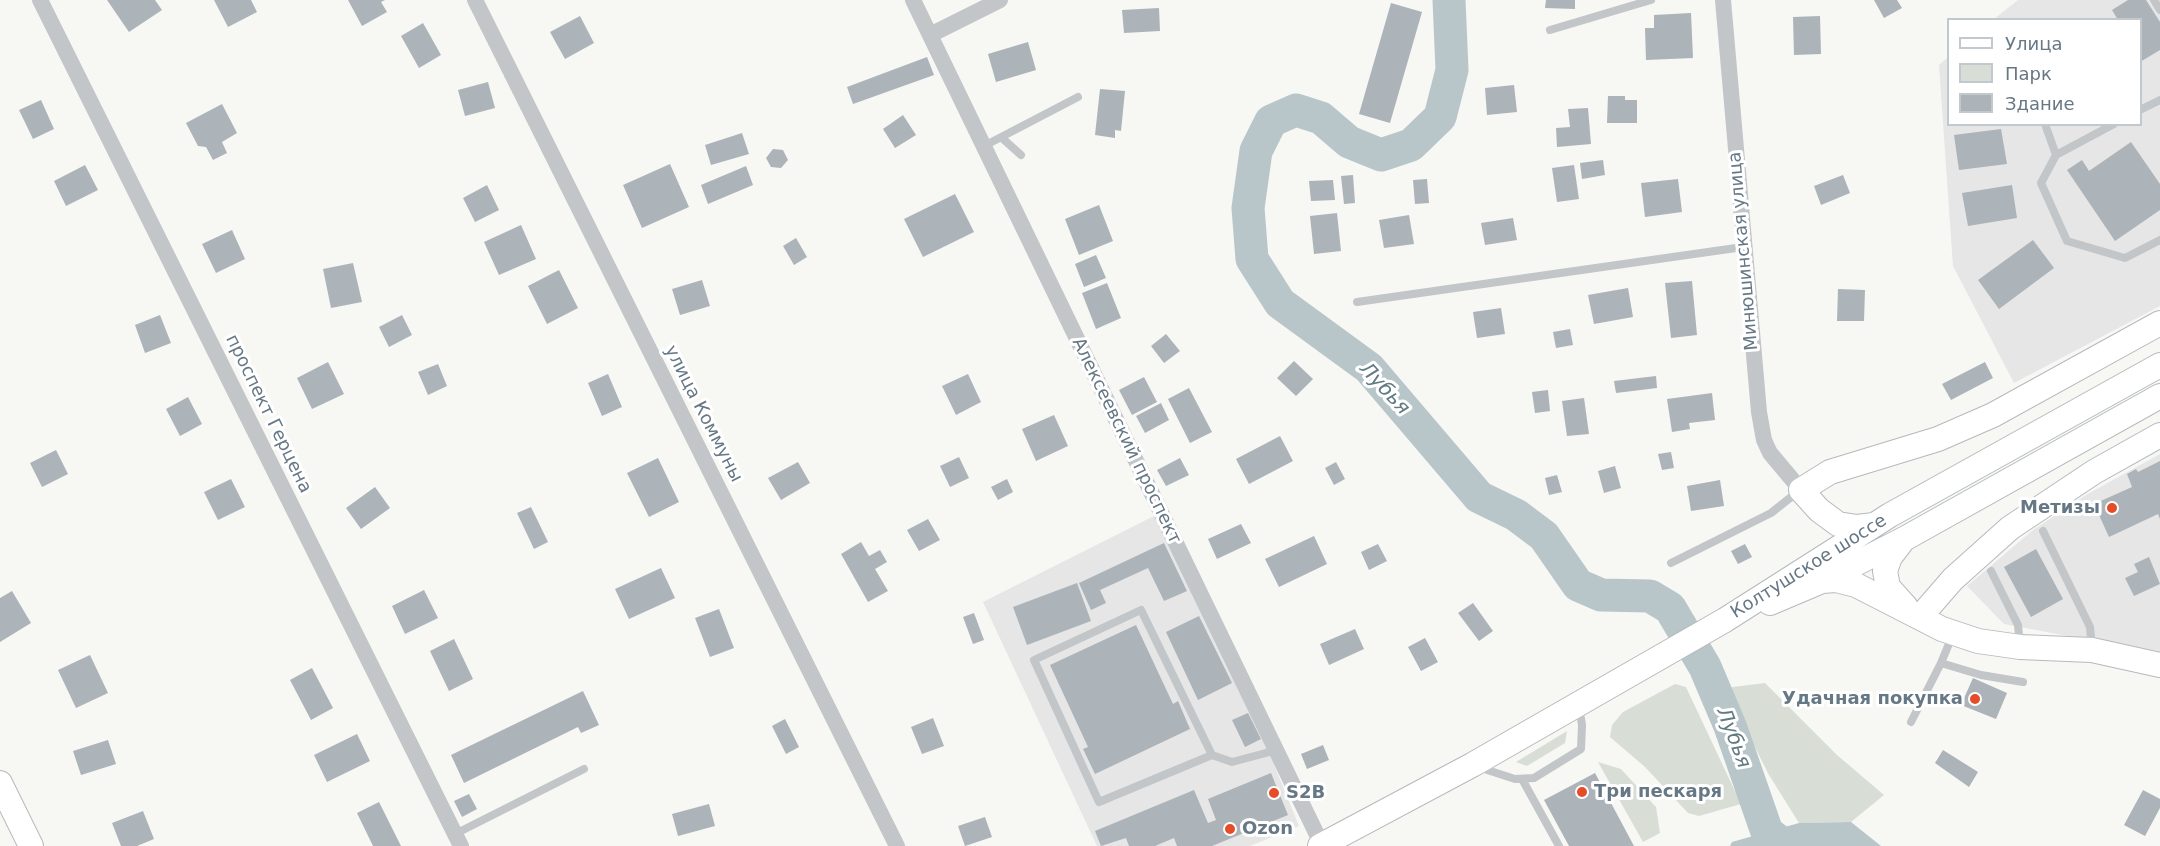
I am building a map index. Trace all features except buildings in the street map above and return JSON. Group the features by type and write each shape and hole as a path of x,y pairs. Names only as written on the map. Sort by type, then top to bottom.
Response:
{"street":[{"name":"проспект Герцена","path":"40,0 458,840"},
{"name":"улица Коммуны","path":"475,0 897,846"},
{"name":"Алексеевский проспект","path":"913,0 1322,846"},
{"path":"930,35 1000,0"},
{"name":"Минюшинская улица","path":"1723,0 1743,247 1759,412 1764,440 1775,459 1801,490 1819,510 1838,524 1857,527 1882,520"},
{"path":"1801,490 1830,472 1938,439 1993,415 2160,323"},
{"name":"Колтушское шоссе","path":"1817,572 1882,520 2160,365"},
{"name":"Колтушское шоссе","path":"1579,704 1725,620 1817,572 1904,539 2160,396"},
{"path":"1920,617 1953,579 2010,528 2094,472 2160,435"},
{"name":"Минюшинская улица","path":"1801,490 1821,533 1817,572"},
{"path":"1904,539 1890,556 1885,571 1888,587 1898,601 1920,617"},
{"path":"1817,572 1856,585 1953,634 1978,641 2020,647 2092,650 2160,665"},
{"path":"1322,846 1579,704"},
{"path":"0,783 31,846"}],"lane":[{"path":"1550,30 1651,0"},
{"path":"2154,0 2160,10"},
{"path":"984,146 1078,97"},
{"path":"2142,109 2160,100"},
{"path":"2046,126 2056,155"},
{"path":"2110,126 2056,155 2041,183 2067,241 2125,258 2160,240"},
{"path":"1002,138 1020,155"},
{"path":"1357,302 1743,247"},
{"path":"1671,563 1771,513 1801,490"},
{"path":"2043,531 2090,627 2092,650"},
{"path":"1991,571 2018,625 2020,647"},
{"path":"1212,755 1141,610 1034,660 1100,802 1212,755 1232,762 1277,750"},
{"path":"1911,722 1953,634"},
{"path":"1941,663 1981,675 2023,682"},
{"path":"1472,765 1515,779 1534,778 1581,749 1582,726 1579,704"},
{"path":"458,840 584,769"},
{"path":"1522,778 1558,846"}],"shaded area":[{"path":"2018,0 2160,0 2160,306 2014,383 1953,266 1939,65 1947,58 1947,126 2142,126 2142,18 1995,18"},
{"path":"2160,454 2160,676 2148,651 2004,624 1967,586 2033,530 2086,495"},
{"path":"1154,516 1264,740 1299,826 1250,846 1097,846 983,602"},
{"path":"1851,822 1881,846 1730,846 1732,842 1799,823"}],"green space":[{"path":"1765,683 1837,755 1884,795 1851,822 1799,823 1769,775 1725,688"},
{"path":"1675,684 1686,687 1741,804 1699,816 1688,813 1645,767 1610,737 1612,725 1623,712"},
{"path":"1567,731 1565,743 1527,766 1516,762"},
{"path":"1598,762 1621,769 1656,807 1660,833 1643,842"}],"waterway":[{"name":"Лубья","path":"1449,0 1452,70 1440,117 1411,145 1381,155 1349,142 1321,118 1296,110 1271,121 1256,151 1248,208 1252,259 1280,303 1369,368 1479,497 1516,515 1544,536 1578,585 1601,595 1650,596 1670,608 1705,667 1730,726 1767,832 1785,846"}],"place":[{"name":"Метизы","path":"2112,508"},
{"name":"Удачная покупка","path":"1975,699"},
{"name":"Три пескаря","path":"1582,792"},
{"name":"S2B","path":"1274,793"},
{"name":"Ozon","path":"1230,829"}]}
